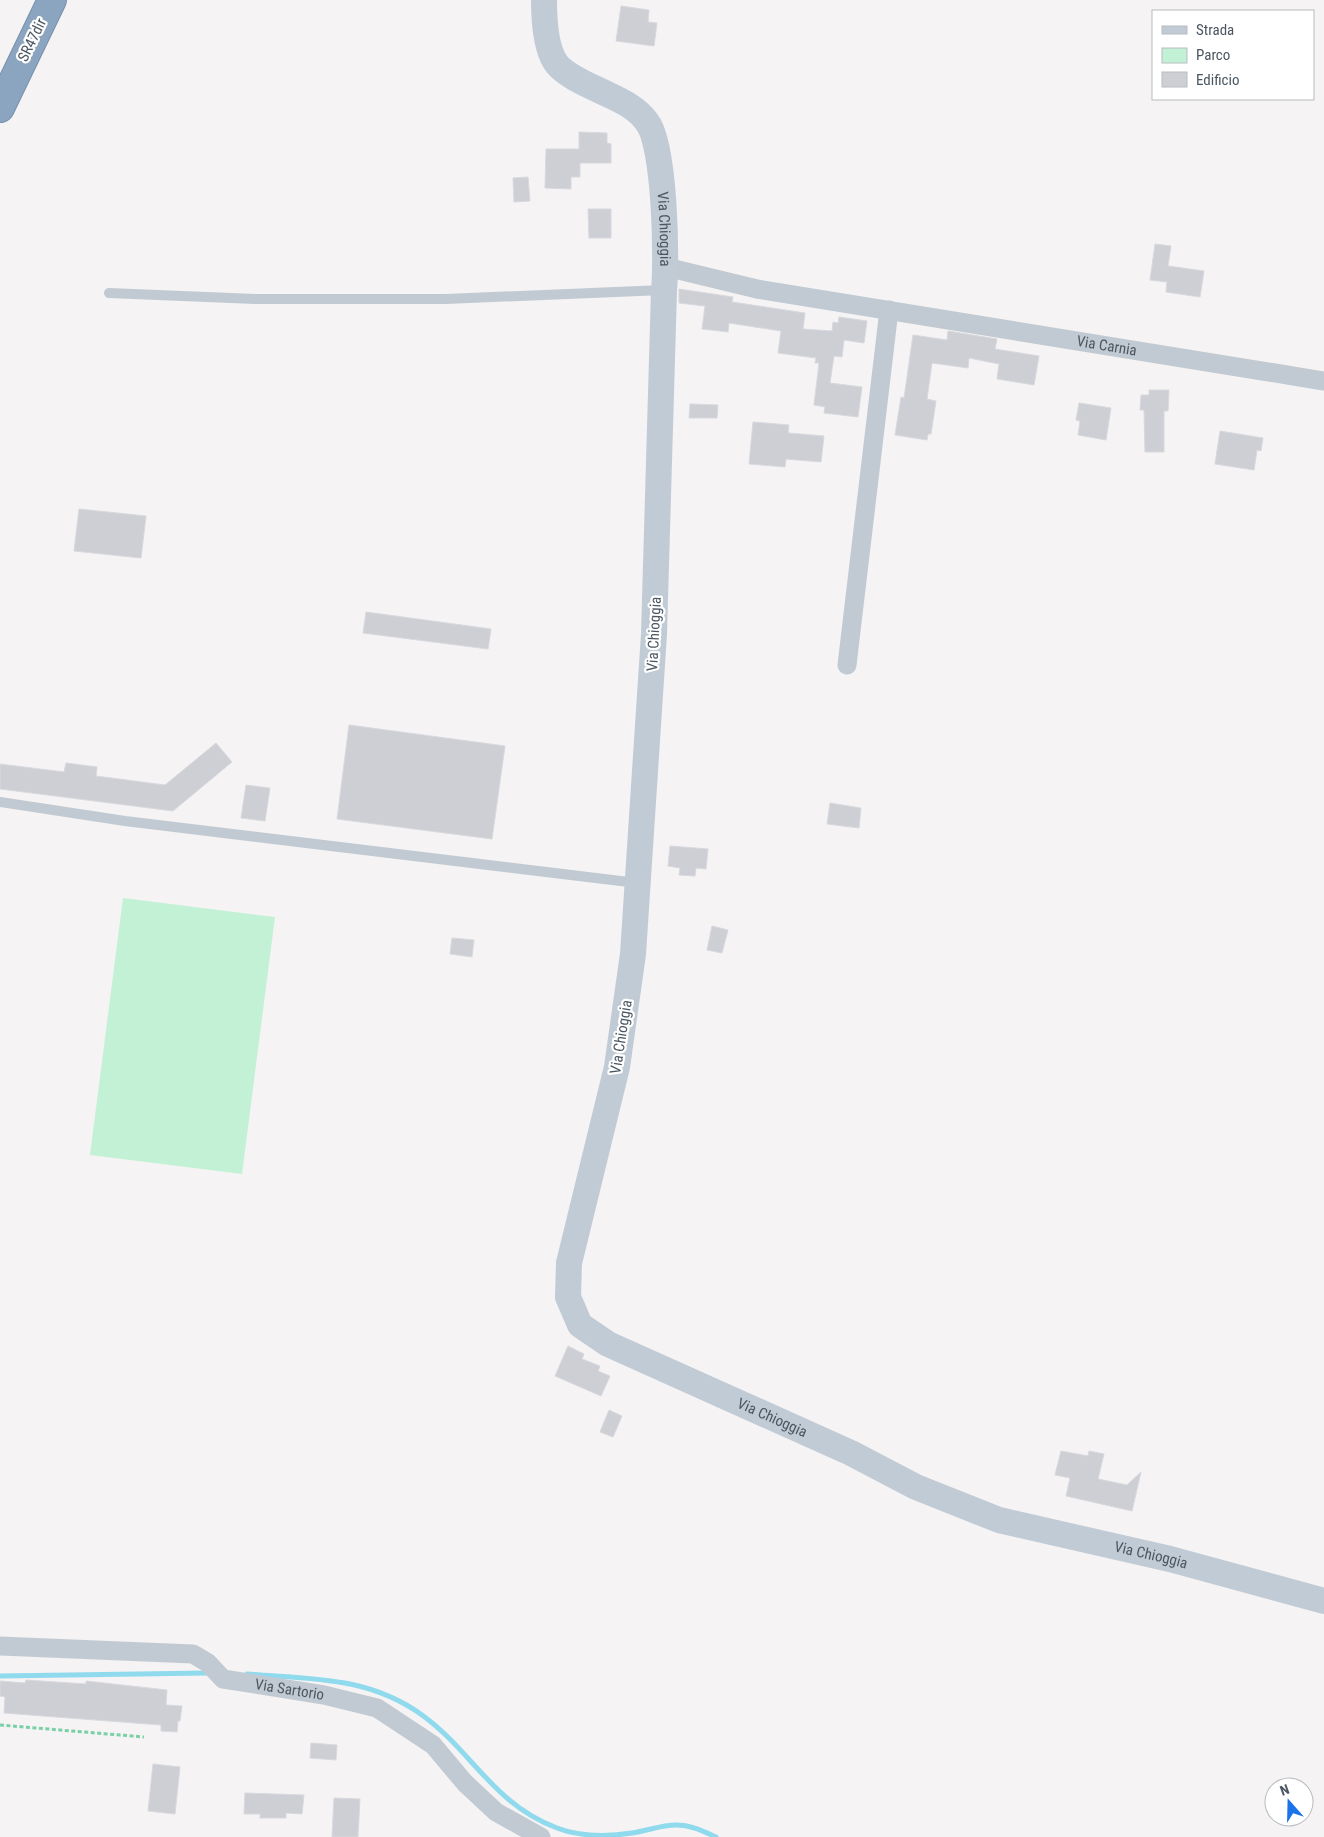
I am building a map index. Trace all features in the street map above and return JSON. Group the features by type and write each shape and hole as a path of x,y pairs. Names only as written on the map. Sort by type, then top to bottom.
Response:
{"highway":[{"name":"SR47dir","path":"0,108 52,0"}],"street":[{"name":"Via Chioggia","path":"544,0 544,29 556,63 583,83 627,102 648,122 659,149 665,278 654,634 633,954 617,1067 570,1264 568,1297 580,1325 608,1344 851,1453 916,1487 999,1520 1170,1559 1324,1601"},
{"name":"Via Carnia","path":"665,278 757,289 1324,381"},
{"path":"847,665 888,310"},
{"name":"Via Sartorio","path":"0,1646 193,1654 208,1664 223,1680 324,1695 377,1708 433,1745 465,1782 496,1812 541,1837"}],"lane":[{"path":"109,293 255,299 427,299 665,278"},
{"path":"0,802 124,821 638,883"}],"path":[{"path":"0,1725 144,1737"}],"green space":[{"path":"123,898 275,917 242,1174 90,1155"}],"building":[{"path":"621,6 649,10 648,22 657,23 654,46 616,41"},
{"path":"579,132 607,133 607,143 611,144 611,163 580,163 580,177 571,177 571,189 545,188 546,149 579,149"},
{"path":"528,177 530,201 514,202 513,178"},
{"path":"588,209 611,209 611,238 589,238"},
{"path":"1155,244 1171,246 1168,266 1204,271 1200,297 1166,292 1167,282 1150,280"},
{"path":"679,289 733,297 732,302 805,313 803,329 832,331 833,322 838,323 839,317 867,321 864,343 844,340 842,357 834,356 830,383 862,387 858,417 824,413 825,407 814,405 819,363 815,363 816,358 778,353 781,331 729,323 728,332 702,329 705,306 679,303"},
{"path":"948,331 997,339 995,349 1039,356 1034,385 997,379 999,364 969,358 968,368 932,363 927,399 936,401 931,434 928,434 927,440 895,435 901,397 904,398 913,335 947,340"},
{"path":"1149,390 1169,390 1168,411 1164,411 1164,452 1145,452 1144,410 1140,410 1141,395 1149,395"},
{"path":"1079,403 1111,408 1106,440 1078,435 1080,421 1076,420"},
{"path":"690,404 718,405 717,418 689,418"},
{"path":"753,422 789,425 788,433 824,436 821,462 786,459 785,467 749,464"},
{"path":"1220,431 1263,438 1261,451 1257,450 1254,470 1215,464"},
{"path":"79,509 146,516 141,558 74,551"},
{"path":"366,612 491,629 488,649 363,633"},
{"path":"349,725 505,746 492,839 337,819"},
{"path":"216,743 232,762 173,811 0,789 0,764 64,772 66,763 97,767 96,776 165,785"},
{"path":"246,785 270,788 265,821 241,818"},
{"path":"830,803 861,808 859,828 827,824"},
{"path":"670,846 708,849 706,869 696,868 695,876 679,875 680,868 668,866"},
{"path":"712,926 728,930 722,953 707,950"},
{"path":"452,938 474,940 472,957 450,954"},
{"path":"568,1346 584,1354 582,1359 600,1366 598,1371 610,1376 601,1396 555,1376"},
{"path":"609,1410 622,1416 613,1437 600,1432"},
{"path":"1061,1451 1088,1456 1089,1451 1104,1454 1098,1479 1127,1485 1141,1472 1132,1511 1066,1496 1070,1478 1055,1475"},
{"path":"26,1680 86,1684 86,1681 167,1690 166,1705 182,1706 177,1732 161,1731 161,1725 4,1713 5,1697 0,1696 0,1681 25,1683"},
{"path":"311,1743 337,1745 336,1760 310,1758"},
{"path":"153,1764 180,1767 175,1814 148,1811"},
{"path":"245,1793 304,1795 302,1814 286,1813 286,1818 260,1818 260,1814 244,1814"},
{"path":"334,1798 360,1799 358,1837 332,1837"}],"waterway":[{"path":"0,1676 207,1673"},
{"path":"247,1674 338,1682 360,1686 402,1702 440,1729 484,1776 516,1805 557,1828 584,1835 603,1836 681,1825 716,1837"}]}
